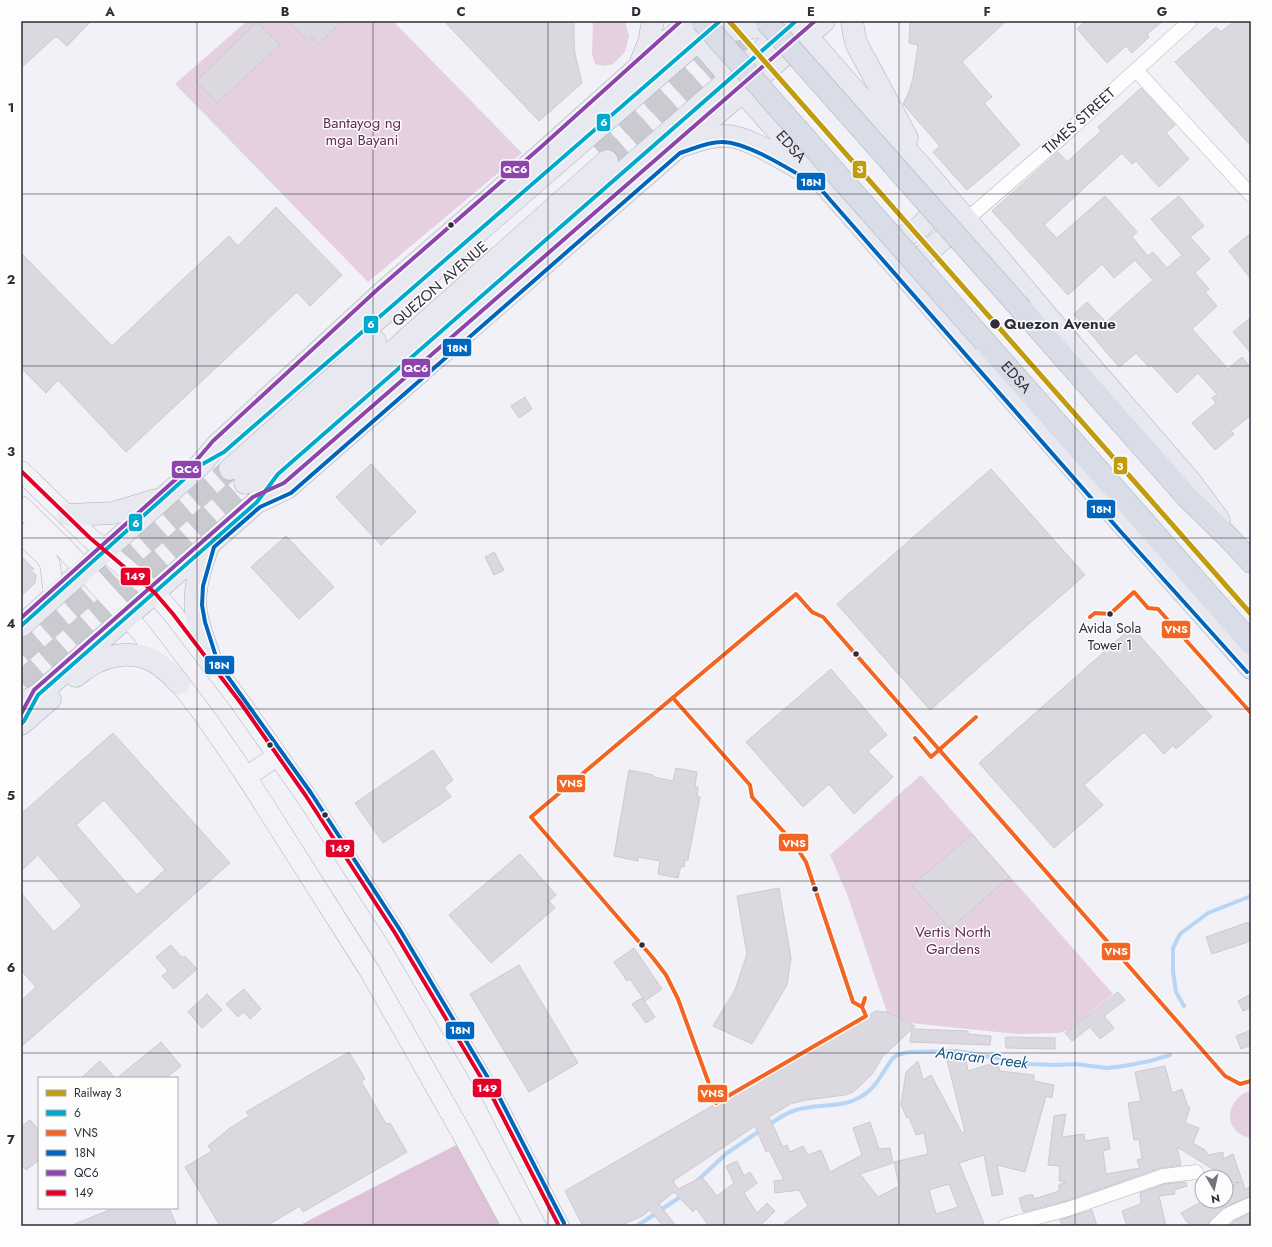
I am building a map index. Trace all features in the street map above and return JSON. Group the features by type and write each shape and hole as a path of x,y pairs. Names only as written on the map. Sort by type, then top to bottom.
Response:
{"highway":[{"name":"EDSA","path":"696,25 985,342 1251,643"},
{"path":"791,28 1022,310 1186,496 1251,562"}],"main road":[{"path":"639,66 647,49 653,21"},
{"path":"696,25 716,34 748,28 791,28 824,21"},
{"path":"852,21 853,30 858,45 909,141 914,160"},
{"name":"QUEZON AVENUE","path":"21,626 199,466 216,445 382,293 545,151 639,66 696,25"},
{"name":"QUEZON AVENUE","path":"199,466 224,452 696,25"},
{"name":"EDSA","path":"696,25 737,85 1251,668"},
{"path":"257,502 287,488 677,148 791,28"},
{"path":"791,28 936,185 1190,481 1217,517 1230,539"},
{"path":"26,711 127,617 257,502 278,474 737,85"},
{"path":"677,148 706,138 721,136 734,137 756,145 822,181"},
{"name":"QUEZON AVENUE","path":"237,476 601,154"},
{"path":"873,238 886,240 896,239 916,231 930,215 934,206 936,185"},
{"path":"911,282 915,265 919,259 966,220"},
{"path":"21,471 90,538 155,593 173,614 240,702 306,796 399,939 492,1096 559,1226"},
{"path":"68,515 119,512 154,501 167,494"},
{"path":"21,506 84,569 140,631 206,718 246,777 369,970 460,1130 512,1226"},
{"path":"21,533 44,555 50,564 54,596"},
{"path":"209,544 197,585 196,605 200,628 213,666"},
{"path":"26,711 89,665 114,656 133,655 147,659 160,665 179,683"},
{"path":"246,777 277,756"}],"street":[{"name":"TIMES STREET","path":"966,220 1062,137 1190,21"},
{"path":"1136,70 1249,188"},
{"path":"1005,1226 1068,1209 1163,1176 1194,1172"},
{"path":"1216,1226 1229,1214 1251,1204"}],"green space":[{"name":"Bantayog ng mga Bayani","path":"247,21 393,21 522,153 368,282 175,84"},
{"path":"593,21 625,21 629,36 625,52 613,64 605,66 595,64 592,54"},
{"name":"Vertis North Gardens","path":"921,775 1113,994 1070,1029 1059,1033 1017,1034 910,1023 887,1012 847,894 830,855"},
{"path":"1246,1092 1251,1092 1251,1138 1242,1135 1236,1130 1230,1118 1234,1104 1239,1097"}],"shaded area":[{"path":"462,1142 505,1226 298,1226"}],"building":[{"path":"21,21 91,21 67,46 56,36 21,68"},
{"path":"288,21 342,21 319,44 312,37 308,41"},
{"path":"444,21 574,21 575,54 582,83 539,121"},
{"path":"910,21 1006,21 962,62 992,97 984,103 1020,145 967,190 933,152 940,146 903,104 909,92 913,78 918,45 909,43"},
{"path":"1085,21 1163,21 1147,34 1149,37 1132,53 1126,46 1107,63 1077,29"},
{"path":"1235,21 1251,21 1251,146 1175,62 1216,27 1221,32"},
{"path":"257,22 280,45 217,103 196,81"},
{"path":"1141,88 1175,125 1166,133 1189,159 1159,187 1136,161 1132,164 1122,153 1044,225 1057,238 1105,196 1137,232 1132,237 1148,256 1153,252 1167,268 1182,255 1151,219 1179,196 1204,226 1190,237 1210,259 1195,273 1209,289 1205,292 1217,306 1192,329 1228,369 1242,357 1251,368 1251,415 1231,431 1234,434 1215,450 1192,423 1216,403 1212,398 1217,394 1198,373 1177,393 1151,365 1149,367 1136,353 1119,367 1074,314 1087,302 1106,322 1153,280 1135,260 1114,278 1102,264 1068,295 992,211 1058,152 1067,162 1101,131 1098,127"},
{"path":"276,207 342,275 310,306 297,292 126,452 58,380 46,393 21,368 21,253 112,346 229,236 238,246"},
{"path":"1251,233 1251,279 1229,251"},
{"path":"1251,317 1251,353 1233,332"},
{"path":"525,397 532,409 519,418 511,406"},
{"path":"371,464 416,512 381,545 336,497"},
{"path":"991,469 1085,575 930,710 837,604"},
{"path":"286,536 334,587 299,619 251,567"},
{"path":"494,552 504,570 494,575 485,557"},
{"path":"21,556 34,569 31,571 36,575 35,583 21,596"},
{"path":"1132,627 1212,717 1176,749 1173,745 1164,754 1144,732 1084,785 1103,805 1054,848 979,763"},
{"path":"831,669 887,735 868,751 893,777 854,814 829,784 803,807 746,742"},
{"path":"113,733 230,863 21,1047 21,1001 36,987 21,970 21,893 54,932 82,906 38,855 21,871 21,814","holes":["104,800 165,870 137,895 76,825"]},
{"path":"433,750 453,780 444,787 451,797 383,843 355,803"},
{"path":"676,768 697,772 695,787 698,787 697,796 700,797 688,860 685,860 684,867 681,866 678,878 658,874 660,861 638,857 638,861 614,856 629,770 673,781"},
{"path":"972,834 1009,877 950,929 912,885"},
{"path":"520,854 556,895 549,901 555,908 491,963 449,915"},
{"path":"779,888 791,958 787,985 752,1044 713,1026 735,990 747,954 737,896"},
{"path":"1249,922 1251,928 1251,941 1212,954 1206,937"},
{"path":"171,945 182,958 185,956 197,969 174,989 162,976 168,971 156,957"},
{"path":"634,948 662,989 645,1001 630,979 627,981 614,962"},
{"path":"519,965 578,1063 529,1092 470,994"},
{"path":"244,989 261,1009 250,1019 244,1012 238,1017 226,1004"},
{"path":"1118,992 1125,1000 1104,1016 1114,1028 1100,1039 1090,1027 1072,1041 1065,1033"},
{"path":"207,994 222,1010 202,1028 188,1012"},
{"path":"1251,994 1251,1007 1243,1011 1238,1001"},
{"path":"642,998 655,1017 646,1023 632,1004"},
{"path":"876,1011 887,1012 915,1026 882,1057 873,1073 859,1087 853,1092 845,1095 806,1100 790,1104 769,1117 783,1147 787,1145 790,1152 803,1146 808,1155 821,1150 830,1172 862,1155 853,1128 870,1122 879,1149 890,1148 893,1163 860,1174 878,1197 899,1186 894,1162 928,1154 924,1133 916,1135 909,1117 907,1118 901,1105 906,1072 918,1061 923,1080 931,1075 962,1133 965,1132 947,1060 965,1056 968,1071 997,1062 1000,1071 1034,1075 1034,1081 1054,1085 1052,1098 1046,1096 1025,1172 997,1165 1003,1194 992,1196 984,1155 959,1163 985,1226 781,1226 808,1206 799,1190 775,1193 774,1181 784,1180 769,1150 766,1152 755,1126 673,1181 678,1189 702,1177 717,1196 734,1183 726,1166 737,1161 744,1176 750,1172 757,1183 744,1193 757,1213 767,1203 775,1211 760,1226 709,1226 696,1208 693,1212 674,1192 659,1204 676,1226 663,1226 650,1210 642,1216 620,1226 583,1226 565,1191","holes":["949,1184 958,1207 936,1214 929,1190"]},
{"path":"912,1029 968,1031 968,1034 991,1036 990,1045 910,1042"},
{"path":"1249,1031 1251,1045 1241,1049 1236,1036"},
{"path":"1005,1038 1055,1038 1055,1049 1006,1048"},
{"path":"161,1042 181,1066 167,1077 118,1077"},
{"path":"349,1052 365,1079 361,1081 386,1124 390,1123 407,1152 303,1212 300,1206 266,1226 260,1226 258,1222 250,1226 220,1226 185,1167 212,1151 208,1146 230,1128 249,1116 246,1112"},
{"path":"100,1061 114,1077 82,1077"},
{"path":"1165,1066 1172,1093 1182,1089 1188,1107 1190,1108 1185,1123 1199,1128 1193,1143 1205,1150 1208,1155 1223,1152 1223,1159 1233,1154 1245,1189 1251,1187 1251,1196 1234,1203 1234,1185 1239,1182 1234,1183 1234,1169 1213,1169 1177,1147 1181,1165 1160,1168 1066,1201 1023,1212 1019,1198 1033,1195 1034,1199 1059,1191 1059,1185 1066,1182 1059,1181 1060,1166 1048,1165 1054,1116 1066,1114 1062,1137 1084,1134 1085,1141 1108,1137 1110,1149 1103,1151 1106,1174 1140,1168 1137,1160 1142,1159 1139,1139 1134,1140 1128,1103 1141,1101 1135,1072"},
{"path":"30,1120 38,1129 38,1161 26,1170 21,1164 21,1127"},
{"path":"1186,1182 1187,1186 1174,1190 1175,1194 1159,1196 1166,1226 1127,1226 1122,1211 1141,1204 1140,1193 1165,1184"},
{"path":"1194,1206 1194,1209 1222,1209 1210,1220 1208,1226 1190,1226 1181,1213"},
{"path":"112,1209 169,1209 177,1226 70,1226"},
{"path":"1092,1210 1097,1226 1062,1226 1060,1220"},
{"path":"1251,1213 1251,1226 1229,1226 1234,1221"}],"waterway":[{"name":"Anaran Creek","path":"1184,1006 1176,992 1173,971 1173,948 1180,934 1208,913 1251,896"},
{"name":"Anaran Creek","path":"769,1125 782,1116 796,1110 834,1105 852,1101 861,1097 873,1087 893,1058 897,1055 909,1052 957,1051 1030,1064 1075,1064 1107,1068 1150,1061 1170,1055"},
{"name":"Anaran Creek","path":"698,1180 727,1153 761,1130"},
{"name":"Anaran Creek","path":"637,1226 683,1195"}],"tunnel":[{"path":"607,161 767,21"},
{"path":"595,148 720,38"},
{"path":"21,653 230,469"},
{"path":"21,682 245,483"}],"rail line":[{"name":"3","path":"729,21 1251,614"}],"transit line":[{"name":"QC6","path":"21,618 195,462 213,441 378,289 541,147 681,21"},
{"name":"6","path":"21,626 192,472 199,466 224,452 720,21"},
{"name":"6","path":"21,724 38,695 257,502 278,474 796,21"},
{"name":"QC6","path":"21,714 34,690 253,497 284,483 815,21"},
{"name":"18N","path":"564,1223 497,1093 400,930 311,793 218,663 205,622 202,605 203,586 214,547 260,507 291,493 680,153 711,143 732,143 757,152 818,186 1121,532 1247,672"},
{"name":"149","path":"21,471 90,538 155,593 173,614 240,702 306,796 395,933 492,1096 559,1226"},
{"name":"VNS","path":"1090,617 1095,613 1110,614 1134,592 1148,608 1158,609 1251,713"},
{"name":"VNS","path":"862,1007 866,1016 716,1103 678,999 666,975 531,817 796,594 812,612 823,617 1225,1076 1240,1084 1251,1081"},
{"name":"VNS","path":"673,698 750,785 752,797 793,842 806,862 853,1002 862,1007 865,998"},
{"name":"VNS","path":"915,738 931,757 976,717"}],"place":[{"name":"Quezon Avenue","path":"995,324"},
{"name":"Avida Sola Tower 1","path":"1110,614"}]}
